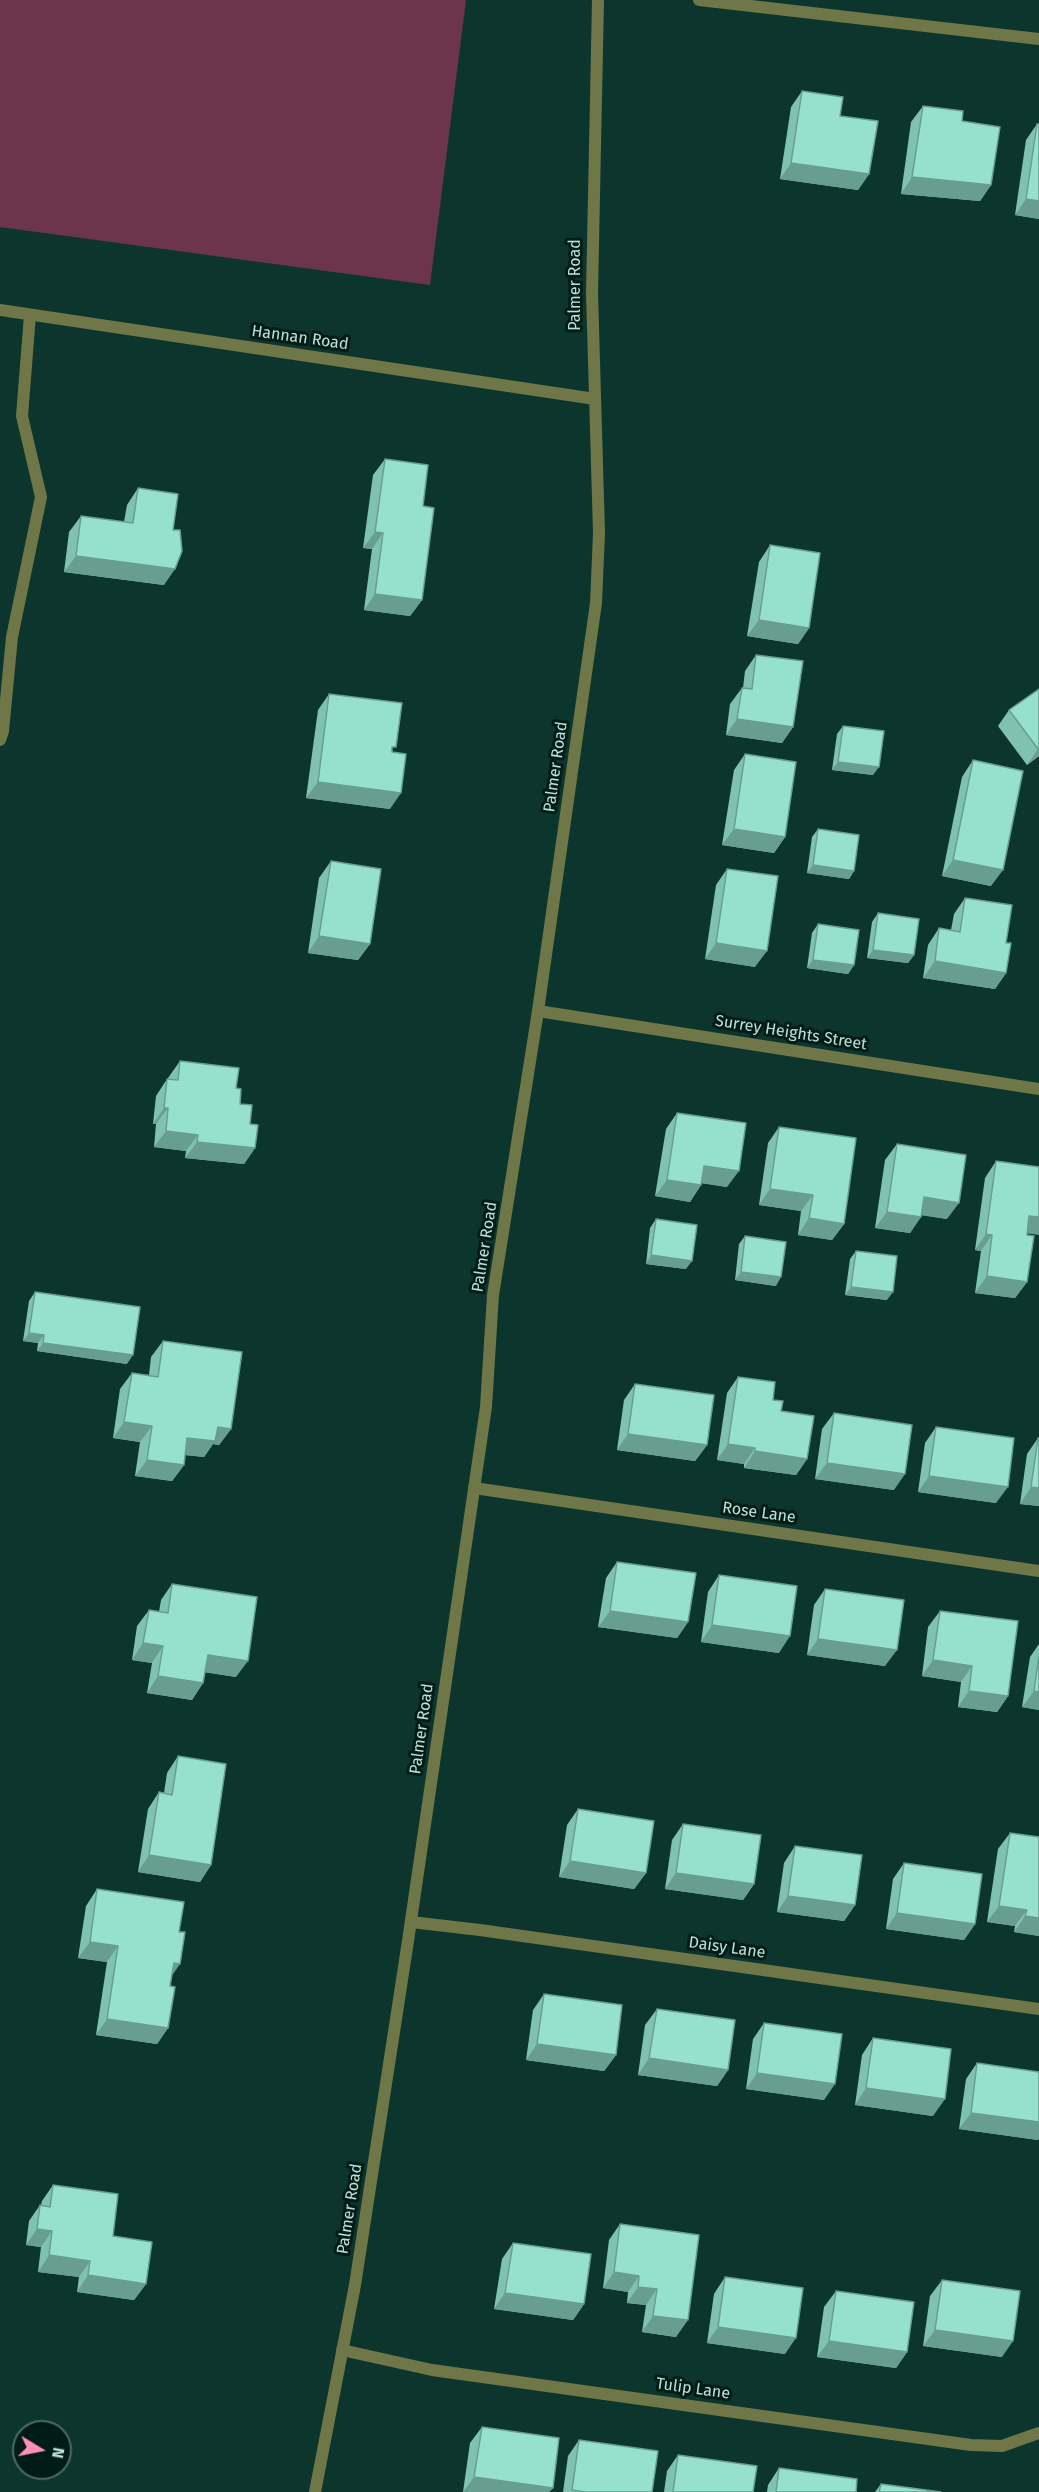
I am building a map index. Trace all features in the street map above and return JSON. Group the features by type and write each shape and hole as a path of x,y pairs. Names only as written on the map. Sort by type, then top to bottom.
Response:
{"street":[{"name":"Palmer Road","path":"315,2492 357,2274 411,1922 486,1407 493,1295 538,1011 596,603 599,533 592,293 598,0"},
{"path":"699,0 1039,39"},
{"name":"Hannan Road","path":"0,310 594,399"},
{"path":"0,740 3,731 12,637 41,497 22,416 30,315"},
{"name":"Surrey Heights Street","path":"538,1011 1039,1089"},
{"name":"Rose Lane","path":"474,1488 1039,1571"},
{"name":"Daisy Lane","path":"411,1922 1039,2009"},
{"name":"Tulip Lane","path":"342,2350 432,2370 971,2445 1002,2446 1039,2433"}],"shaded area":[{"path":"0,0 466,0 430,285 0,227"}],"building":[{"path":"802,91 843,97 840,116 878,121 869,174 791,163"},
{"path":"923,106 963,111 962,121 1000,127 991,185 912,177"},
{"path":"1037,124 1039,124 1039,201 1026,199"},
{"path":"385,459 428,465 423,506 434,508 422,600 375,594 383,533 375,532"},
{"path":"138,488 178,494 173,530 180,530 182,551 175,569 76,556 81,516 133,523"},
{"path":"770,545 820,553 809,628 759,620"},
{"path":"756,655 803,661 793,727 737,719 742,688 752,689"},
{"path":"1039,689 1039,748 1038,749 1009,710"},
{"path":"329,694 402,703 396,747 392,747 392,752 406,754 401,793 318,782"},
{"path":"843,726 884,731 879,767 838,762"},
{"path":"745,754 796,762 785,837 734,829"},
{"path":"973,760 1023,771 1003,870 953,860"},
{"path":"818,829 859,835 854,871 813,865"},
{"path":"331,861 381,869 370,944 319,936"},
{"path":"727,869 778,876 767,951 716,943"},
{"path":"965,898 1012,905 1006,943 1011,943 1006,973 935,961 939,928 960,932"},
{"path":"878,913 919,919 914,955 873,950"},
{"path":"818,924 859,930 854,965 813,960"},
{"path":"180,1061 239,1068 236,1088 241,1089 240,1104 252,1105 250,1124 258,1125 255,1148 197,1142 198,1135 166,1131 168,1108 164,1108 167,1079 178,1080"},
{"path":"677,1113 746,1123 739,1171 704,1166 701,1185 667,1180"},
{"path":"779,1127 856,1138 844,1224 809,1218 813,1195 770,1189"},
{"path":"897,1144 966,1155 959,1203 924,1197 921,1217 887,1212"},
{"path":"996,1161 1039,1167 1039,1217 1029,1216 1027,1235 1034,1236 1027,1282 987,1276 992,1235 986,1234"},
{"path":"656,1219 697,1225 692,1261 651,1255"},
{"path":"745,1236 786,1242 781,1277 741,1272"},
{"path":"856,1251 897,1256 893,1292 851,1287"},
{"path":"35,1292 140,1307 133,1355 43,1343 44,1335 29,1333"},
{"path":"163,1341 242,1352 231,1429 218,1427 215,1441 187,1438 184,1465 147,1460 152,1426 124,1422 132,1373 158,1377"},
{"path":"738,1377 775,1382 773,1400 783,1401 781,1411 814,1416 807,1459 755,1451 755,1448 728,1444"},
{"path":"635,1384 714,1395 707,1445 628,1434"},
{"path":"834,1413 912,1425 905,1474 827,1463"},
{"path":"936,1427 1014,1438 1008,1487 929,1476"},
{"path":"1039,1438 1039,1488 1031,1487"},
{"path":"617,1562 696,1573 688,1622 610,1611"},
{"path":"719,1575 797,1586 790,1636 712,1625"},
{"path":"172,1584 257,1597 248,1661 208,1655 203,1683 158,1676 163,1646 143,1643 149,1610 168,1613"},
{"path":"825,1589 904,1600 897,1650 818,1639"},
{"path":"940,1611 1018,1621 1008,1696 969,1691 972,1666 933,1660"},
{"path":"1039,1655 1039,1692 1034,1691"},
{"path":"178,1756 226,1764 211,1865 149,1855 159,1792 172,1795"},
{"path":"578,1809 654,1821 646,1873 570,1861"},
{"path":"683,1824 761,1835 754,1884 676,1873"},
{"path":"1010,1833 1039,1837 1039,1918 1025,1916 1027,1910 999,1906"},
{"path":"795,1846 862,1855 855,1905 788,1896"},
{"path":"904,1863 982,1874 975,1924 897,1913"},
{"path":"97,1889 184,1902 179,1932 185,1932 180,1964 174,1963 170,1986 175,1987 168,2028 107,2019 118,1946 90,1942"},
{"path":"544,1994 622,2005 616,2055 537,2044"},
{"path":"657,2009 735,2020 728,2070 649,2058"},
{"path":"764,2023 842,2034 835,2084 757,2073"},
{"path":"873,2038 951,2049 945,2099 866,2088"},
{"path":"977,2063 1039,2072 1039,2122 971,2113"},
{"path":"53,2185 118,2194 113,2236 152,2242 146,2284 88,2275 90,2261 49,2255 52,2231 37,2229 40,2205 50,2207"},
{"path":"620,2224 699,2235 688,2320 653,2316 657,2289 638,2287 639,2276 614,2272"},
{"path":"513,2243 591,2254 584,2304 505,2293"},
{"path":"725,2277 803,2288 796,2338 718,2327"},
{"path":"942,2280 1020,2291 1013,2341 935,2330"},
{"path":"836,2291 914,2302 907,2352 829,2341"},
{"path":"482,2427 559,2438 553,2488 474,2477"},
{"path":"579,2440 658,2451 652,2492 572,2490"},
{"path":"678,2455 757,2466 753,2492 673,2492"},
{"path":"779,2468 857,2479 856,2492 776,2492"},
{"path":"881,2484 941,2492 879,2492"}]}
